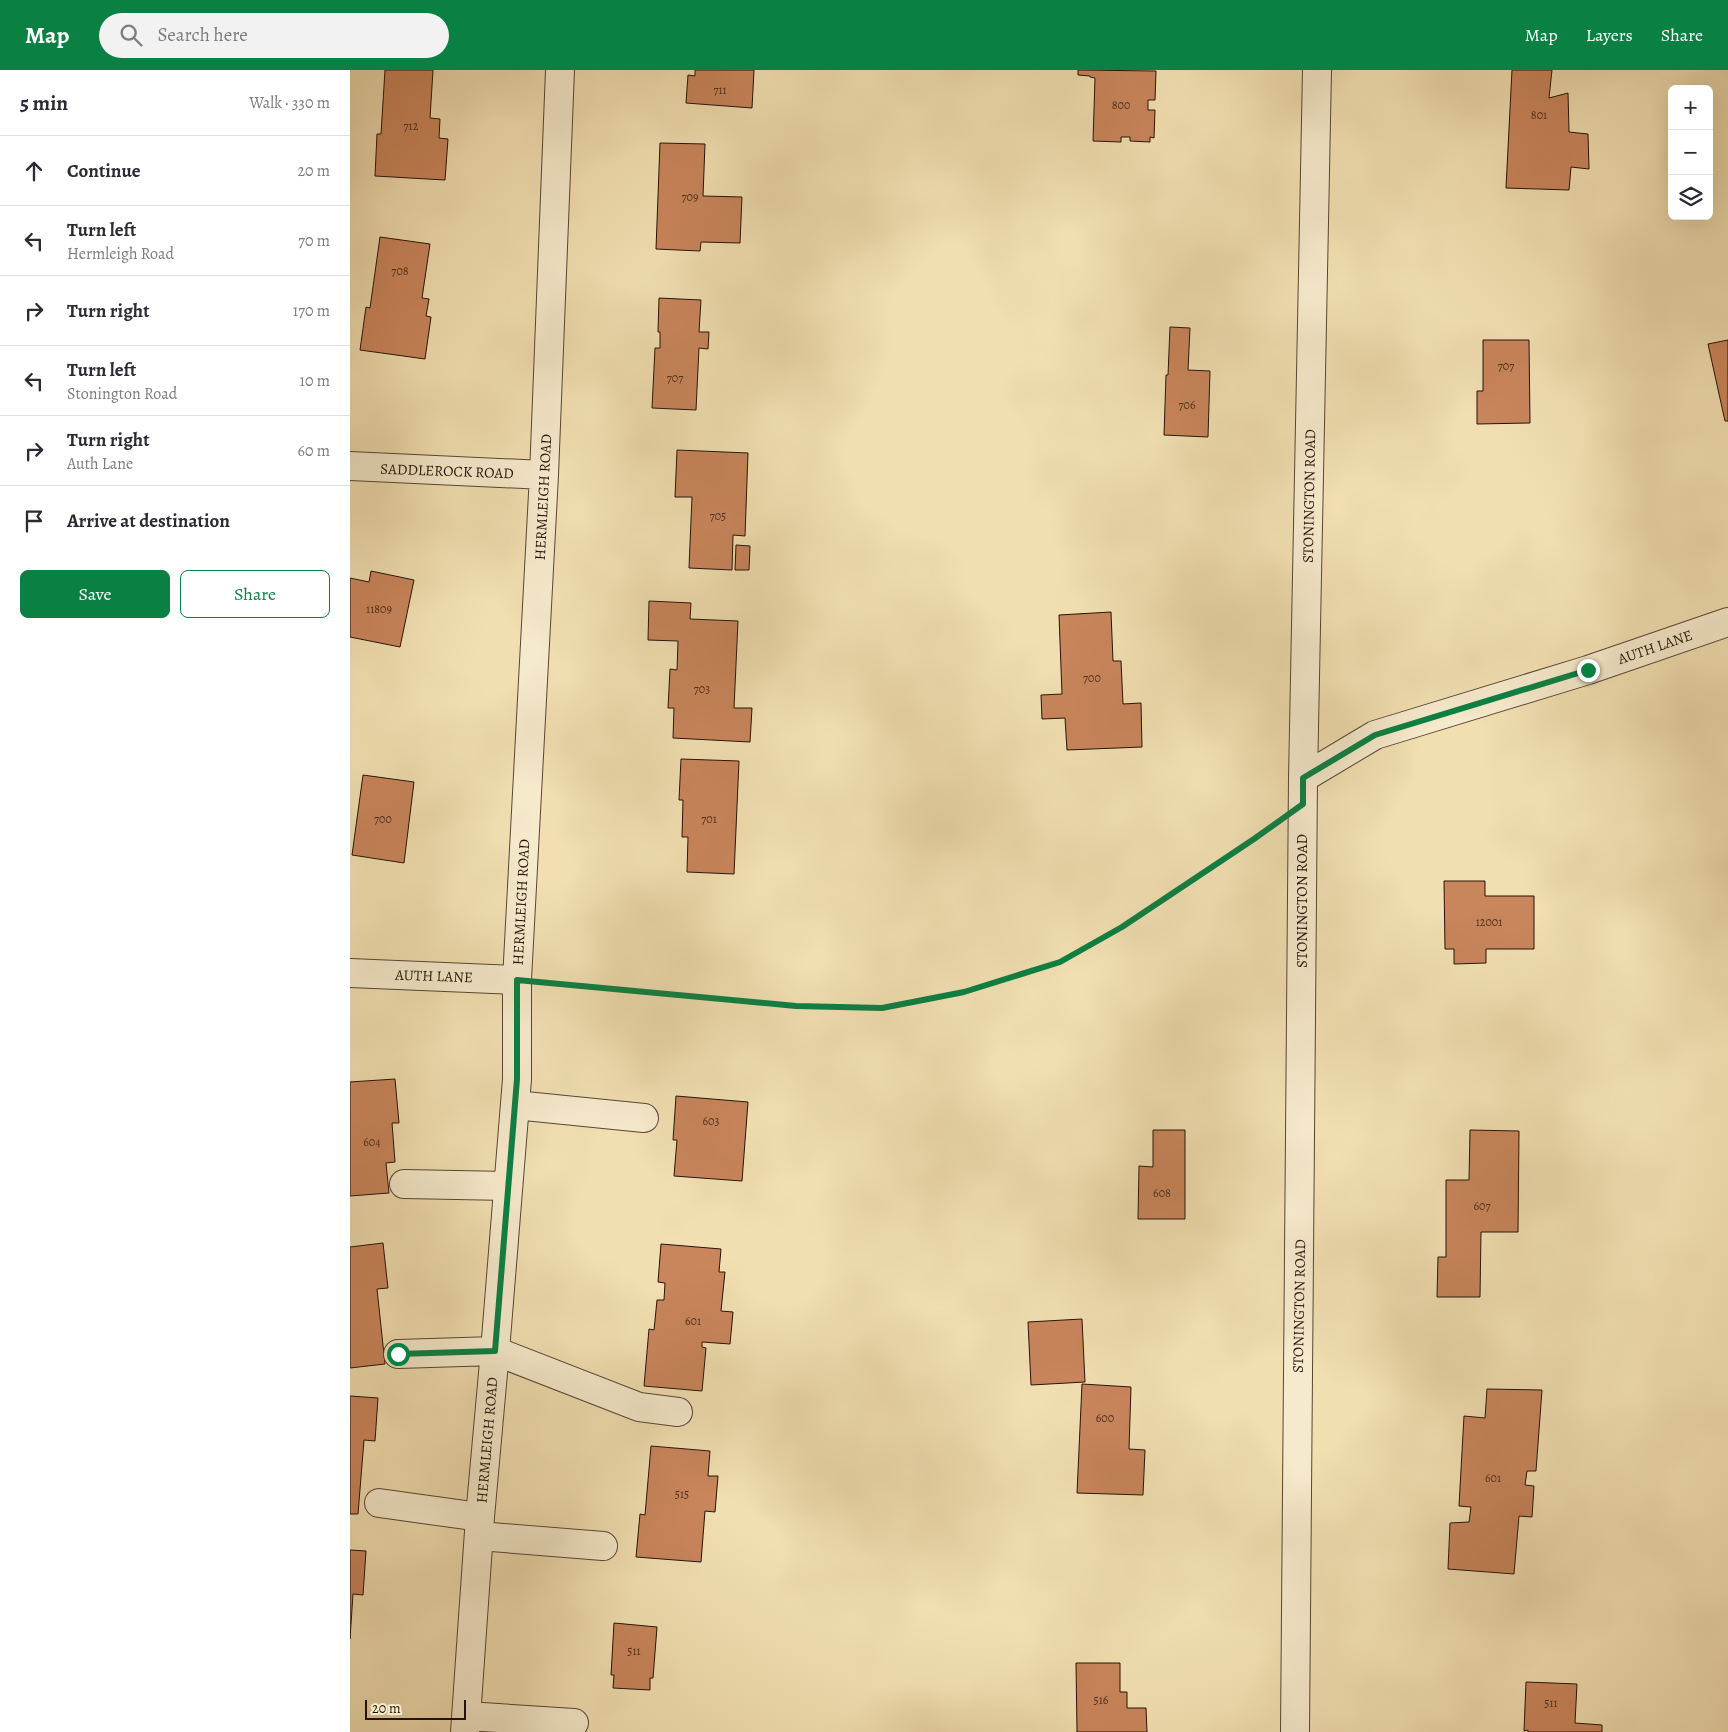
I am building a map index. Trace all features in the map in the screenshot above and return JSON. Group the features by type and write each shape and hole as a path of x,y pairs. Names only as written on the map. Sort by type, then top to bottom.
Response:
{"street":[{"name":"HERMLEIGH ROAD","path":"466,1724 479,1527 517,1079 517,980 544,475 560,70"},
{"name":"STONINGTON ROAD","path":"1295,1732 1303,791 1317,70"},
{"name":"SADDLEROCK ROAD","path":"350,466 544,475"},
{"name":"AUTH LANE","path":"1303,791 1375,735 1588,670 1728,622"},
{"name":"AUTH LANE","path":"350,973 517,980"},
{"path":"515,1105 644,1118"},
{"path":"404,1184 508,1186"},
{"path":"398,1354 495,1351 639,1407 678,1412"},
{"path":"379,1503 479,1527 603,1546"},
{"path":"466,1724 574,1723"}],"path":[{"path":"517,980 796,1006 882,1008 964,992 1060,962 1122,927 1254,839 1303,791"}],"building":[{"path":"385,70 433,70 430,118 440,119 439,138 448,139 445,180 375,176 377,134 381,134"},
{"path":"695,70 754,70 752,108 686,103 688,75 695,76"},
{"path":"1078,70 1156,71 1155,100 1148,100 1148,110 1155,110 1154,138 1150,137 1150,142 1130,141 1130,137 1121,137 1121,142 1093,141 1095,78 1078,75"},
{"path":"1512,70 1552,70 1549,98 1568,93 1569,132 1588,134 1589,169 1571,167 1569,190 1506,188"},
{"path":"660,143 705,144 703,196 742,197 740,243 701,242 700,251 656,249"},
{"path":"380,237 430,244 422,298 429,299 426,316 431,317 425,359 360,350 366,307 370,308"},
{"path":"659,298 701,300 699,332 709,332 708,349 699,348 696,410 652,408 655,348 660,348 660,332 658,332"},
{"path":"1170,327 1190,328 1188,370 1210,371 1208,437 1164,435"},
{"path":"1483,340 1529,340 1530,423 1477,424 1477,391 1483,391"},
{"path":"1728,340 1728,421 1725,421 1708,344"},
{"path":"677,450 748,453 745,536 733,535 732,570 689,568 692,497 675,497"},
{"path":"736,545 750,546 749,570 735,570"},
{"path":"371,571 414,580 400,647 350,637 350,578 369,582"},
{"path":"649,601 691,603 690,619 738,621 734,708 752,708 750,742 673,738 674,708 668,708 670,669 677,670 678,641 648,640"},
{"path":"1111,612 1113,661 1121,661 1123,704 1141,703 1142,747 1067,750 1065,718 1042,719 1041,695 1062,694 1059,615"},
{"path":"681,759 739,761 734,874 687,872 688,837 682,837 683,800 679,800"},
{"path":"363,775 414,782 404,863 352,855"},
{"path":"1444,881 1485,881 1485,896 1534,896 1534,949 1486,949 1486,963 1454,964 1454,949 1445,949"},
{"path":"395,1079 399,1123 392,1123 395,1162 386,1163 389,1193 350,1196 350,1082"},
{"path":"676,1096 748,1102 742,1181 674,1176 677,1140 673,1140"},
{"path":"1153,1130 1185,1130 1185,1219 1138,1219 1139,1166 1153,1167"},
{"path":"1470,1130 1519,1131 1518,1232 1481,1232 1480,1297 1437,1297 1438,1257 1446,1257 1446,1180 1469,1180"},
{"path":"383,1243 388,1288 377,1289 385,1364 350,1368 350,1247"},
{"path":"661,1244 721,1249 719,1272 725,1272 721,1311 733,1312 730,1344 702,1342 702,1347 706,1348 702,1391 644,1386 649,1329 654,1330 657,1300 664,1300 665,1283 658,1282"},
{"path":"1082,1319 1085,1382 1031,1385 1028,1322"},
{"path":"1082,1384 1131,1387 1129,1449 1145,1450 1143,1495 1077,1493"},
{"path":"1487,1389 1542,1390 1536,1471 1527,1471 1525,1485 1534,1486 1532,1517 1519,1516 1514,1574 1448,1569 1450,1523 1469,1522 1471,1507 1459,1506 1464,1416 1485,1418"},
{"path":"350,1396 378,1398 375,1441 364,1440 358,1514 350,1514"},
{"path":"651,1446 710,1451 708,1476 718,1476 715,1512 705,1511 701,1562 636,1557 640,1514 645,1515"},
{"path":"350,1550 366,1551 363,1595 353,1594 350,1639"},
{"path":"614,1623 657,1627 653,1678 650,1678 650,1690 613,1688 614,1675 611,1675"},
{"path":"1076,1663 1120,1663 1120,1692 1127,1692 1127,1708 1146,1708 1147,1732 1077,1732"},
{"path":"1526,1682 1577,1684 1575,1723 1602,1725 1602,1732 1524,1731"}],"route":[{"path":"398,1354 495,1351 517,1079 517,980 796,1006 882,1008 964,992 1060,962 1122,927 1303,804 1303,778 1375,735 1588,670"}]}
